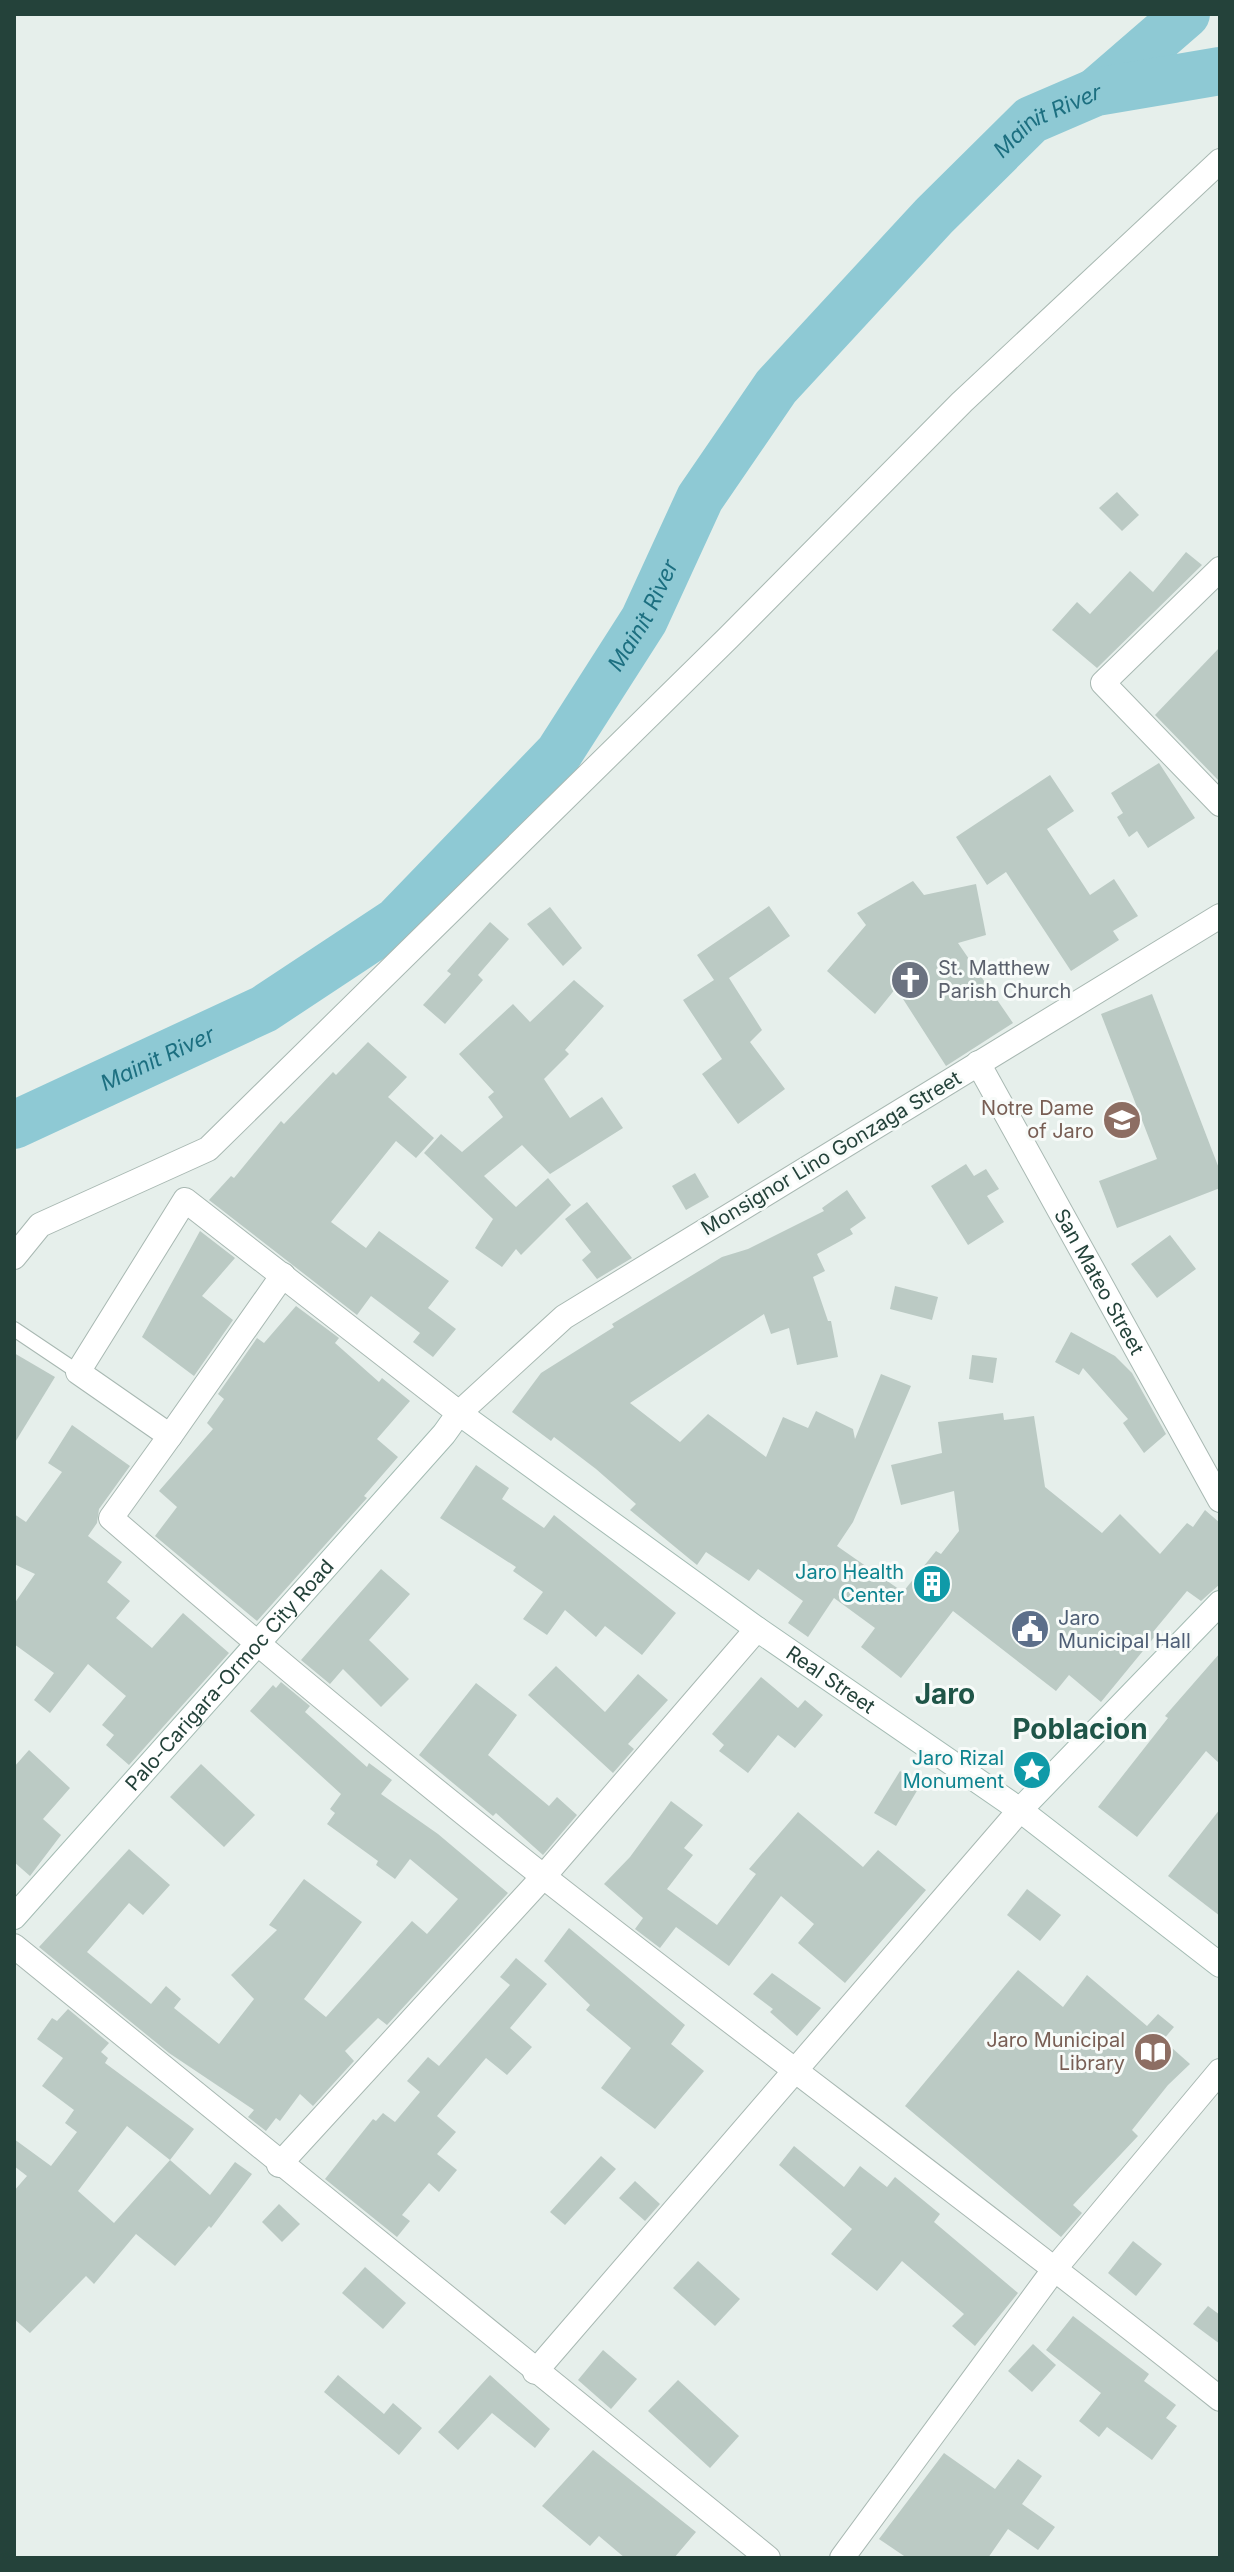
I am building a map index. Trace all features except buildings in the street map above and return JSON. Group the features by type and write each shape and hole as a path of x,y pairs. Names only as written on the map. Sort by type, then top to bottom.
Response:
{"street":[{"path":"14,1257 40,1225 208,1149 728,638 962,402 1220,161"},
{"path":"1220,569 1103,683 1220,804"},
{"name":"Monsignor Lino Gonzaga Street","path":"459,1413 564,1317 1220,916"},
{"name":"San Mateo Street","path":"978,1063 1220,1500"},
{"name":"Real Street","path":"78,1372 185,1200 459,1413 757,1629 1020,1810 1220,1965"},
{"path":"283,1275 111,1518 256,1644 544,1876 1056,2267 1220,2399"},
{"path":"78,1372 170,1436"},
{"name":"Palo-Carigara-Ormoc City Road","path":"14,1917 444,1434 459,1413"},
{"path":"535,2372 1020,1810 1220,1603"},
{"path":"279,2165 544,1876 757,1629"},
{"path":"14,1946 279,2165 768,2558"},
{"path":"842,2558 1056,2267 1220,2071"}],"lane":[{"path":"14,1329 78,1372"}],"waterway":[{"path":"1096,92 1186,14"},
{"name":"Mainit River","path":"14,1125 264,1009 397,921 559,753 644,620 700,498 776,387 934,216 1031,120 1096,92 1220,71"}],"place":[{"name":"St. Matthew Parish Church","path":"910,980"},
{"name":"Notre Dame of Jaro","path":"1122,1120"},
{"name":"Jaro Health Center","path":"932,1584"},
{"name":"Jaro Municipal Hall","path":"1030,1629"},
{"name":"Jaro Rizal Monument","path":"1032,1770"},
{"name":"Jaro Municipal Library","path":"1153,2052"}],"district":[{"name":"Jaro","path":"945,1694"},
{"name":"Poblacion","path":"1080,1729"}]}
